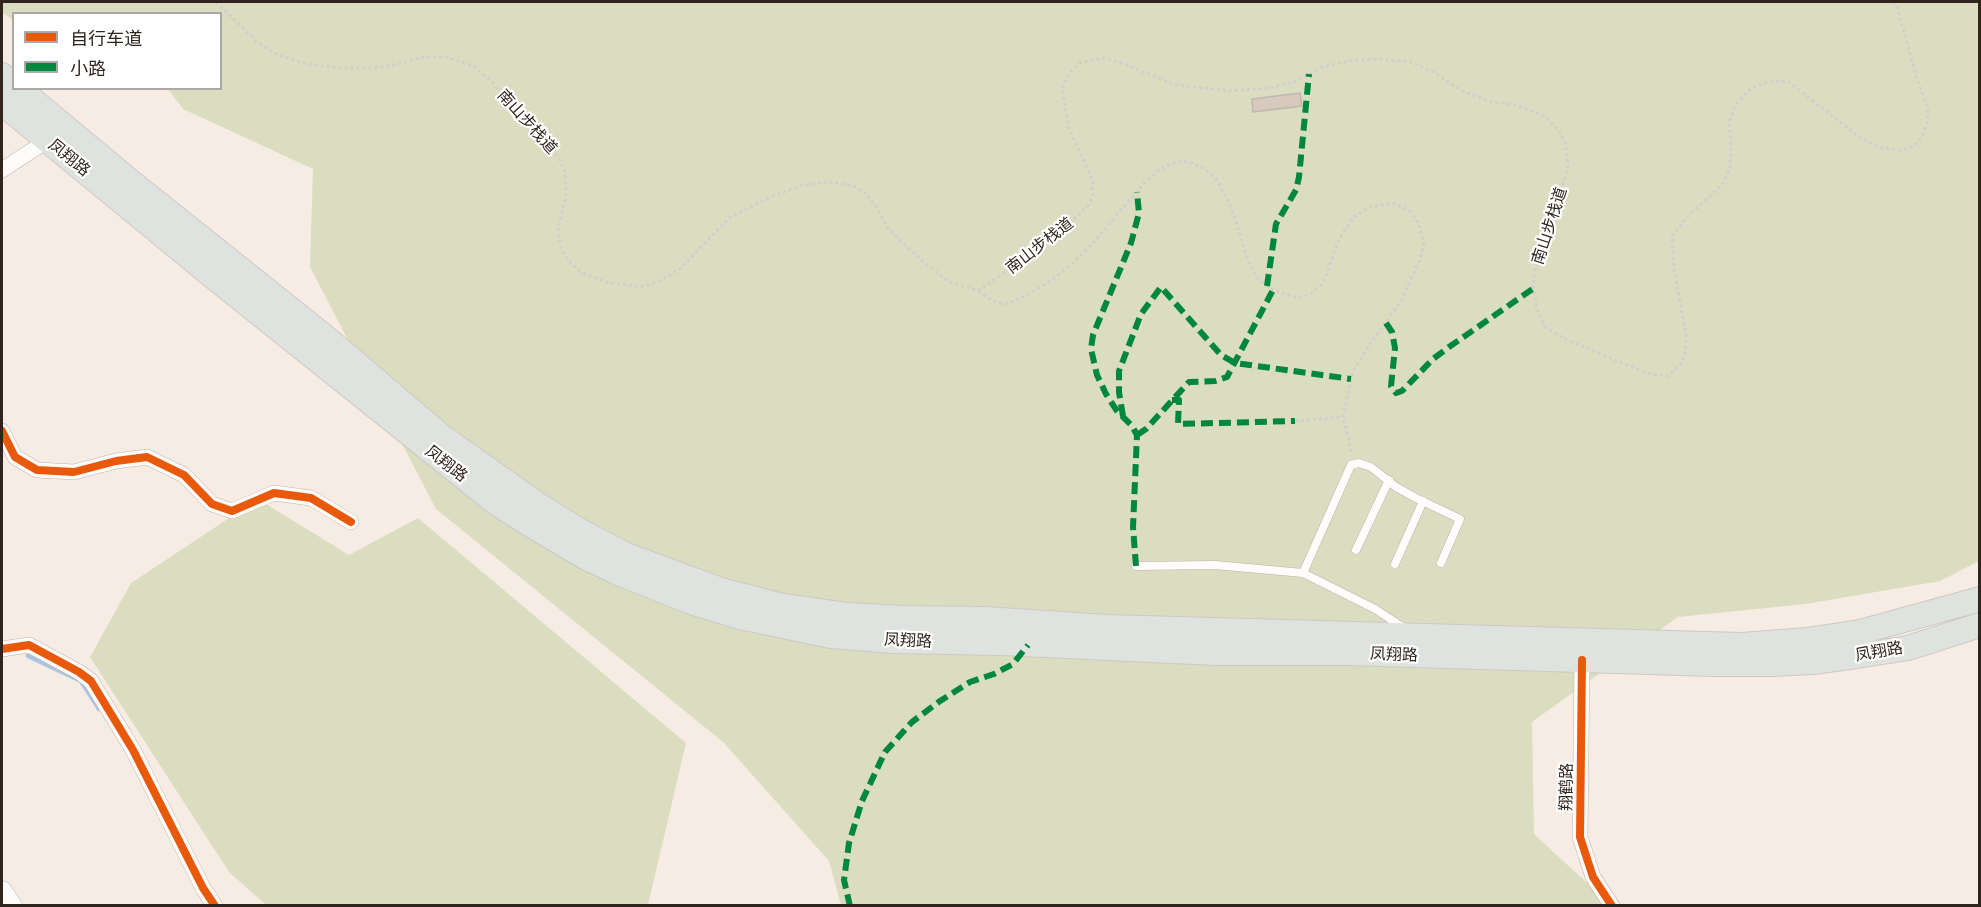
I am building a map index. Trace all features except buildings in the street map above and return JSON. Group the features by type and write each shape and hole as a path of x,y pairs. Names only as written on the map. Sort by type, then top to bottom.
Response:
{"main road":[{"name":"凤翔路","path":"20,90 131,182 326,337 441,436 582,532 635,559 721,590 779,605 847,615 985,619 1107,627 1742,645 1807,640 1860,632 1980,599"},
{"name":"凤翔路","path":"2,103 211,275 496,503 585,557 691,602 740,617 819,633 893,641 1002,643 1216,653 1348,653 1713,664 1813,662 1908,648 1980,625"}],"street":[{"path":"2,170 48,140"},
{"path":"2,431 15,457 37,470 74,472 116,460 147,457 184,475 212,504 232,511 274,493 311,498 351,522"},
{"path":"2,649 29,645 91,681 133,750 203,888 215,906"},
{"name":"翔鹤路","path":"1582,660 1580,837 1593,877 1612,906"},
{"path":"2,891 12,906"}],"lane":[{"path":"1303,573 1351,465 1359,463 1371,467 1396,487 1460,519 1441,563"},
{"path":"1356,550 1389,480"},
{"path":"1395,564 1423,501"},
{"path":"1136,566 1215,565 1303,573 1375,609 1415,635"}],"path":[{"path":"1295,421 1343,417"}],"green space":[{"path":"2,2 1979,2 1979,561 1940,581 1806,604 1678,617 1532,722 1534,834 1611,905 841,905 829,861 723,742 436,509 310,267 313,169 183,109 169,90 222,90 222,12 12,12 12,19 2,12"},
{"path":"258,499 349,555 418,518 686,743 648,905 266,905 229,872 90,657 131,583"}],"waterway":[{"path":"28,656 81,681 99,709"}],"marked path":[{"path":"1267,286 1276,224 1296,190 1299,177 1309,74"},
{"path":"1136,566 1133,527 1137,435 1106,394 1097,375 1091,349 1093,335 1131,243 1139,213 1137,192"},
{"path":"1123,416 1119,392 1119,371 1141,314 1161,287 1221,355 1235,363 1351,379"},
{"path":"1386,323 1392,332 1395,348 1391,386 1396,393 1402,391 1433,359 1534,288"},
{"path":"1137,435 1146,429 1189,382 1215,381 1227,377 1273,290"},
{"path":"1172,400 1179,400 1178,424 1295,421"},
{"path":"850,906 844,880 849,843 862,801 885,752 912,722 940,701 970,682 994,674 1013,664 1028,645"}],"cycle path":[{"path":"2,431 15,457 37,470 74,472 116,461 147,457 184,475 212,504 232,511 274,493 311,498 351,522"},
{"path":"2,649 29,645 91,681 133,750 203,888 215,906"},
{"path":"1582,660 1580,837 1593,877 1612,906"}]}
